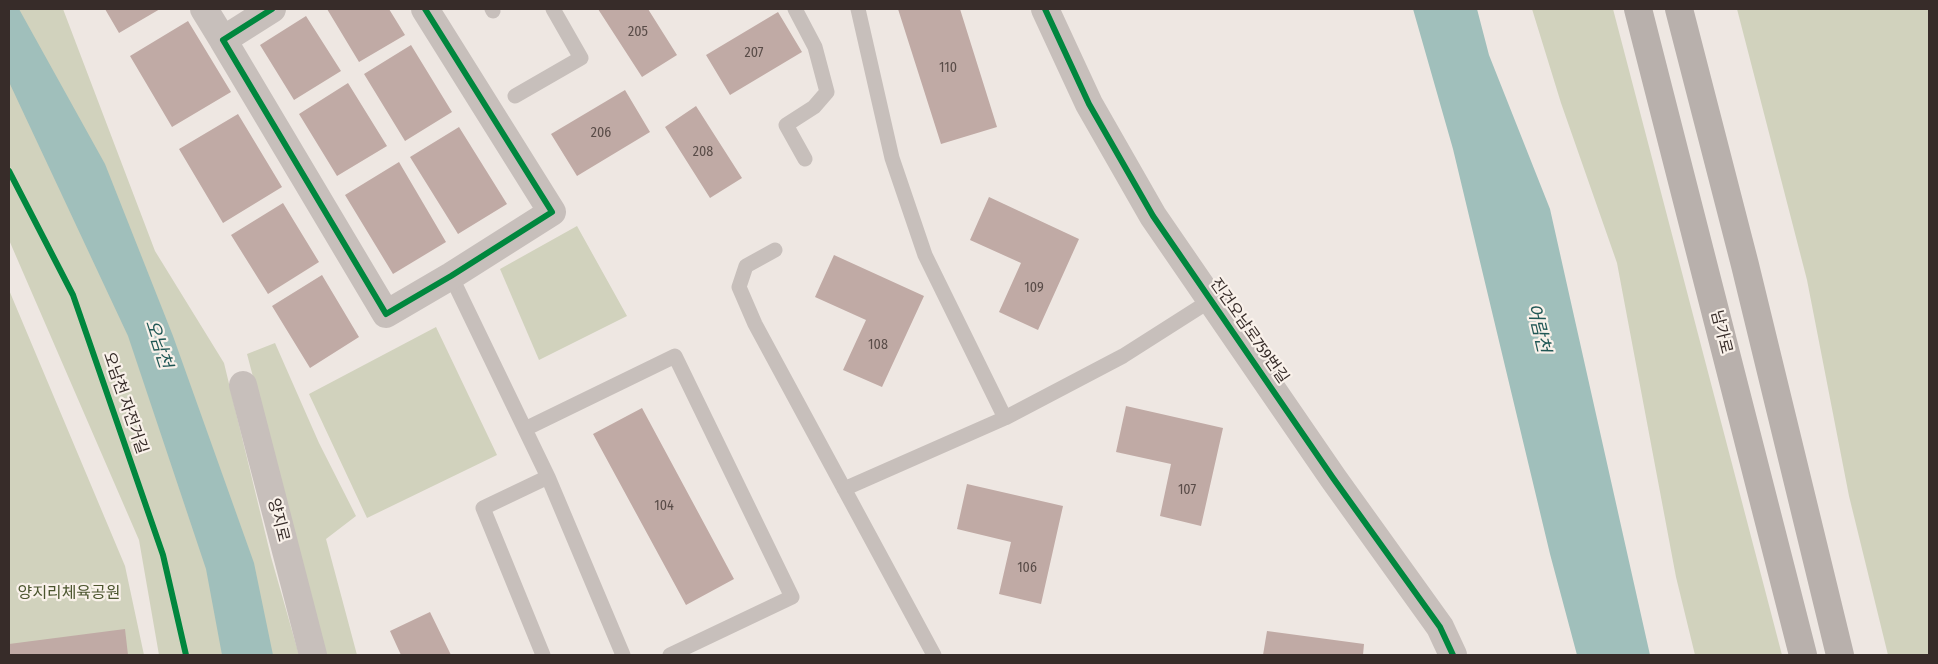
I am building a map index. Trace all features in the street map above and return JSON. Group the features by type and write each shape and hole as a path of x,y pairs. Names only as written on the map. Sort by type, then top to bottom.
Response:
{"main road":[{"name":"남가로","path":"1638,9 1803,655"},
{"path":"1679,9 1745,265 1840,655"}],"street":[{"path":"204,9 386,314 451,276 552,212 425,9"},
{"path":"223,40 272,9"},
{"name":"진건오남로759번길","path":"1045,9 1094,112 1153,216 1440,627 1453,655"},
{"name":"양지로","path":"243,386 313,655"}],"lane":[{"path":"515,96 581,58 553,9"},
{"path":"795,9 816,47 827,92 814,107 786,125 804,159"},
{"path":"858,9 892,158 924,255 1004,418"},
{"path":"775,250 746,266 739,287 755,324 934,655"},
{"path":"451,276 548,477 622,655"},
{"path":"844,489 1004,418 1123,356 1211,300"},
{"path":"524,428 676,356 792,596 670,655"},
{"path":"543,655 483,508 548,477"}],"green space":[{"path":"9,9 63,9 155,251 224,363 271,557 299,655 159,655 139,540 9,240"},
{"path":"1532,9 1613,9 1782,655 1695,655 1676,577 1617,263 1561,103"},
{"path":"1737,9 1929,9 1929,655 1888,655 1849,496 1807,280"},
{"path":"577,226 627,316 539,360 500,269"},
{"name":"양지리체육공원","path":"9,290 125,566 144,655 9,655"},
{"path":"436,327 497,455 367,518 309,394"},
{"path":"275,343 319,443 356,516 326,539 357,655 326,655 247,354"}],"water":[{"name":"오남천","path":"9,9 19,9 105,164 173,336 254,563 273,655 222,655 206,569 128,336 9,82"},
{"name":"어람천","path":"1413,9 1477,9 1489,55 1550,209 1650,655 1577,655 1550,554 1453,149"}],"building":[{"path":"105,9 160,9 119,33"},
{"path":"327,9 389,9 405,35 359,62"},
{"path":"598,9 648,9 677,55 642,77"},
{"path":"898,9 960,9 997,127 941,144"},
{"path":"778,12 802,52 730,95 706,55"},
{"path":"306,16 341,71 294,100 260,45"},
{"path":"188,21 231,92 172,127 130,56"},
{"path":"411,45 452,112 405,141 364,74"},
{"path":"348,83 387,146 337,176 299,114"},
{"path":"625,90 650,132 577,176 551,134"},
{"path":"696,106 742,178 710,198 665,127"},
{"path":"238,114 282,187 223,223 179,149"},
{"path":"459,127 507,204 458,234 410,157"},
{"path":"399,162 446,242 393,274 345,195"},
{"path":"989,197 1079,239 1038,330 999,312 1021,263 970,240"},
{"path":"283,203 319,262 268,294 231,235"},
{"path":"834,255 924,296 882,387 843,370 866,320 815,297"},
{"path":"322,275 359,337 310,368 272,306"},
{"path":"1126,406 1223,428 1201,526 1160,516 1171,464 1116,452"},
{"path":"642,408 734,579 686,605 593,434"},
{"path":"967,484 1063,506 1041,604 999,594 1011,542 957,529"},
{"path":"430,612 451,655 401,655 390,631"},
{"path":"125,629 128,655 9,655 9,644"},
{"path":"1267,631 1364,644 1363,655 1263,655"}],"cycle path":[{"path":"272,9 223,40 386,314 451,276 552,212 425,9"},
{"path":"1045,9 1089,104 1153,216 1333,478 1440,627 1453,655"},
{"name":"오남천 자전거길","path":"9,171 73,295 163,555 186,655"}]}
